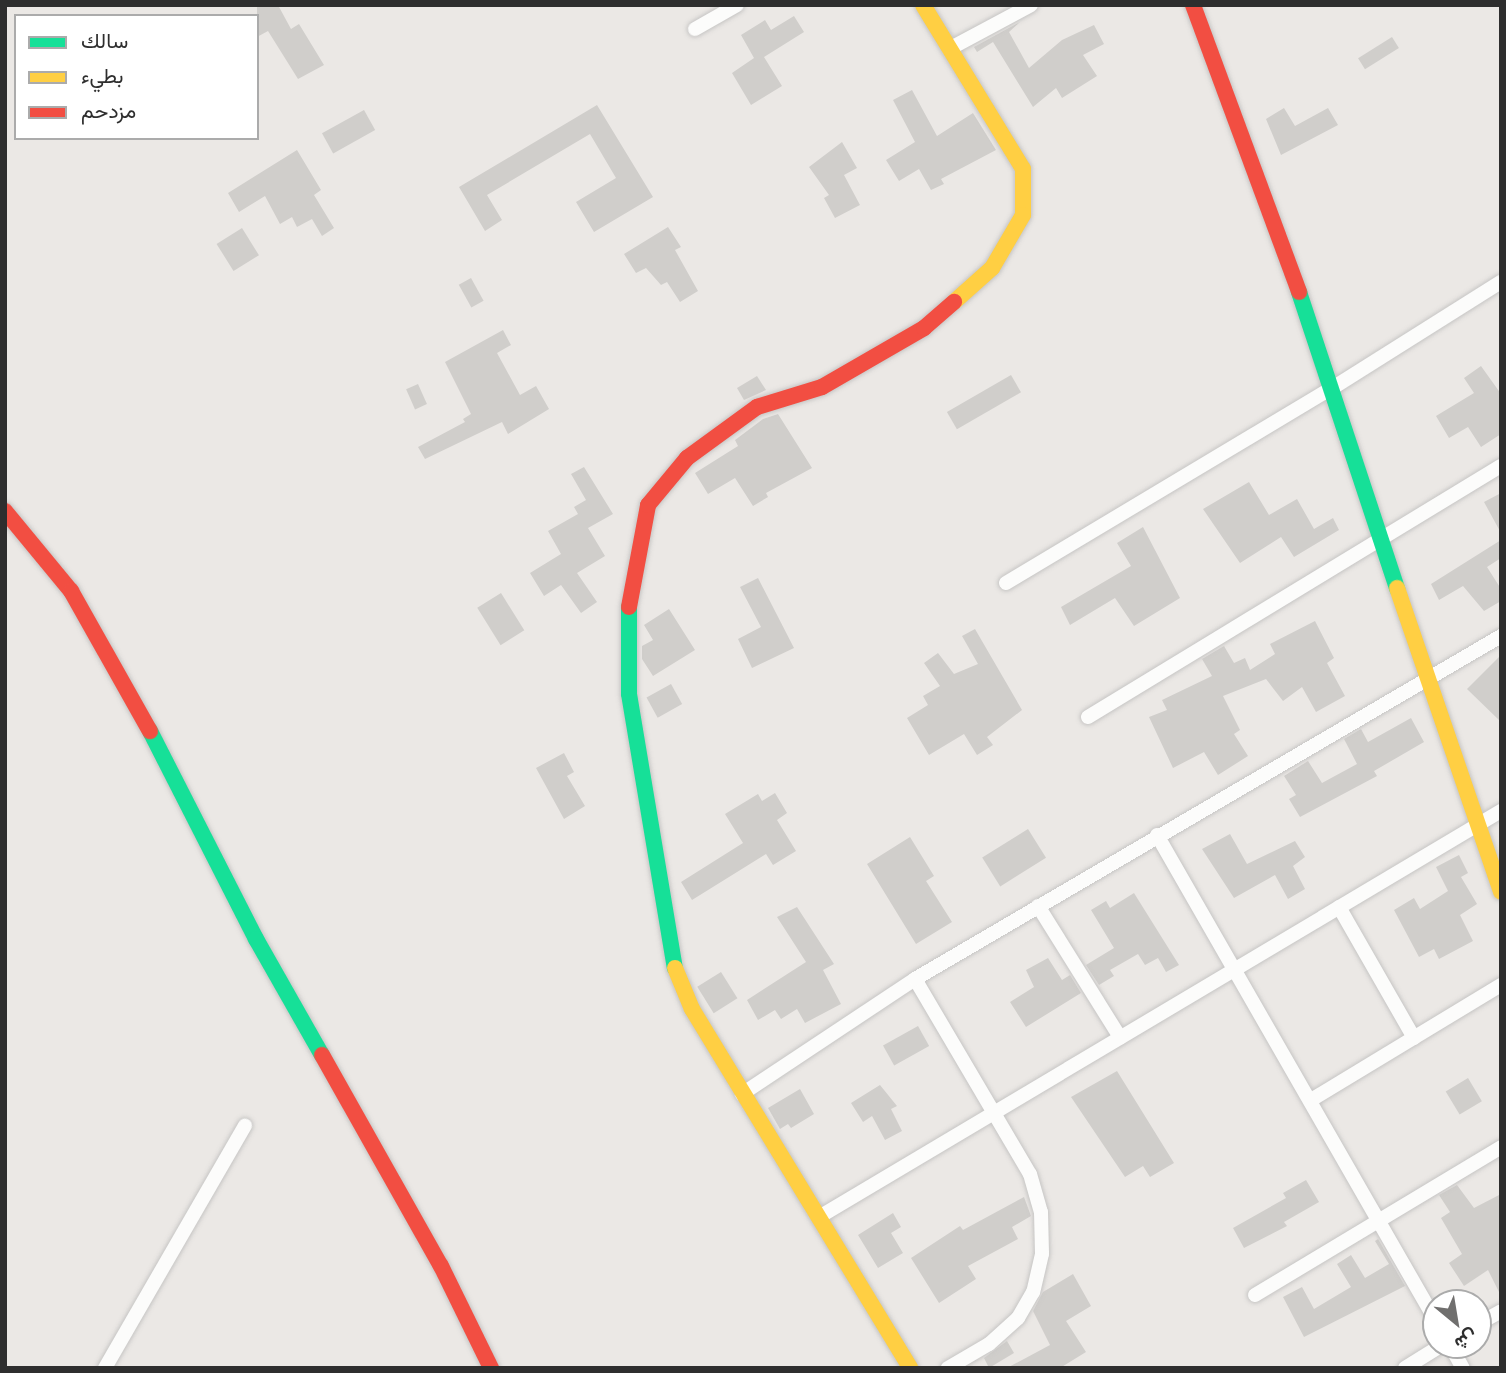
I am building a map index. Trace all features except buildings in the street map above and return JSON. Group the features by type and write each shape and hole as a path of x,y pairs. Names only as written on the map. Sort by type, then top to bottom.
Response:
{"street":[{"path":"695,29 737,5"},
{"path":"909,1368 692,1009 674,965 629,694 629,595 648,505 687,458 757,407 822,387 924,328 992,268 1023,215 1023,169 923,5"},
{"path":"949,49 1031,5"},
{"path":"1193,5 1334,387 1426,680 1475,826 1501,891"},
{"path":"1006,583 1334,387 1501,282"},
{"path":"1088,717 1501,466"},
{"path":"5,511 71,592 101,643 172,771 256,939 441,1266 491,1368"},
{"path":"742,1094 915,979 1501,636"},
{"path":"818,1217 997,1114 1236,967 1501,811"},
{"path":"1157,835 1236,967 1422,1296"},
{"path":"1038,906 1120,1037"},
{"path":"1339,907 1414,1038"},
{"path":"915,979 1030,1174 1041,1212 1042,1254 1033,1292 1018,1318 989,1344 948,1368"},
{"path":"1311,1100 1501,985"},
{"path":"105,1368 244,1126"},
{"path":"1255,1295 1501,1147"},
{"path":"1405,1368 1422,1357"}],"traffic: fast":[{"path":"1299,292 1397,588"},
{"path":"629,607 629,694 675,968"},
{"path":"150,731 256,939 322,1055"}],"traffic: slow":[{"path":"923,5 1023,169 1023,215 992,268 954,302"},
{"path":"1397,588 1501,892"},
{"path":"675,968 692,1009 910,1368"}],"traffic: jam":[{"path":"1193,5 1299,292"},
{"path":"629,607 648,505 687,458 757,407 822,387 924,328 954,302"},
{"path":"5,511 71,591 150,731"},
{"path":"322,1055 441,1266 491,1368"}]}
